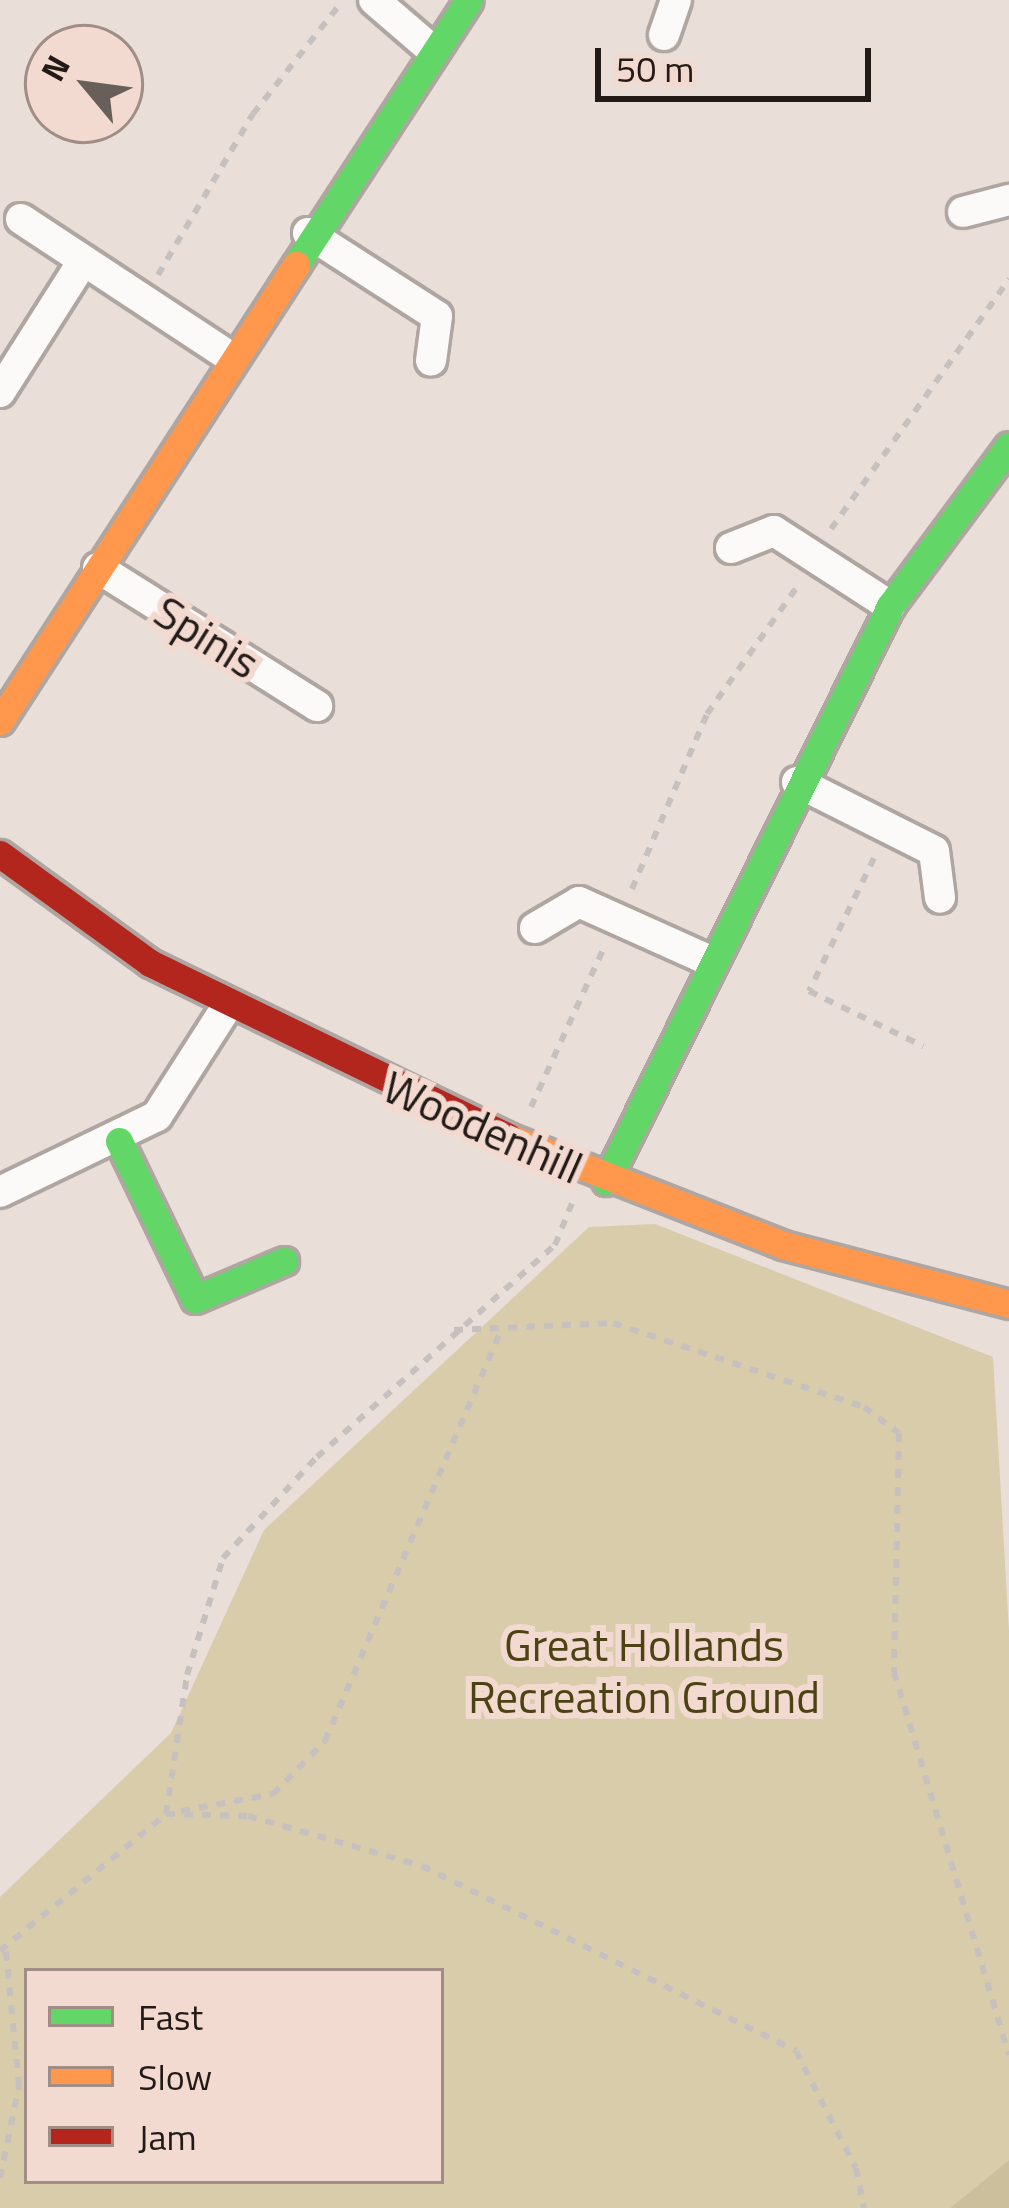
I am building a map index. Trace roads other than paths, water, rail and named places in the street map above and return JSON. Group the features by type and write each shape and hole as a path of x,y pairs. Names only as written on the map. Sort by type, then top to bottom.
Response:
{"street":[{"path":"374,0 431,49"},
{"path":"0,721 308,233 469,0"},
{"path":"664,35 676,0"},
{"path":"963,212 1009,200"},
{"path":"21,220 230,357"},
{"path":"308,233 437,316 431,361"},
{"path":"0,392 83,261"},
{"path":"596,1176 890,606 1009,446"},
{"path":"731,548 774,531 890,606"},
{"name":"Spinis","path":"98,568 317,706"},
{"path":"797,782 934,851 940,898"},
{"name":"Woodenhill","path":"0,854 228,1005 514,1142 783,1245 1009,1304"},
{"path":"535,928 579,902 710,962"},
{"path":"0,1192 118,1141 157,1116 228,1005"},
{"path":"118,1141 195,1298 284,1261"}],"park label":[{"name":"Great Hollands Recreation Ground","path":"644,1671"}]}
